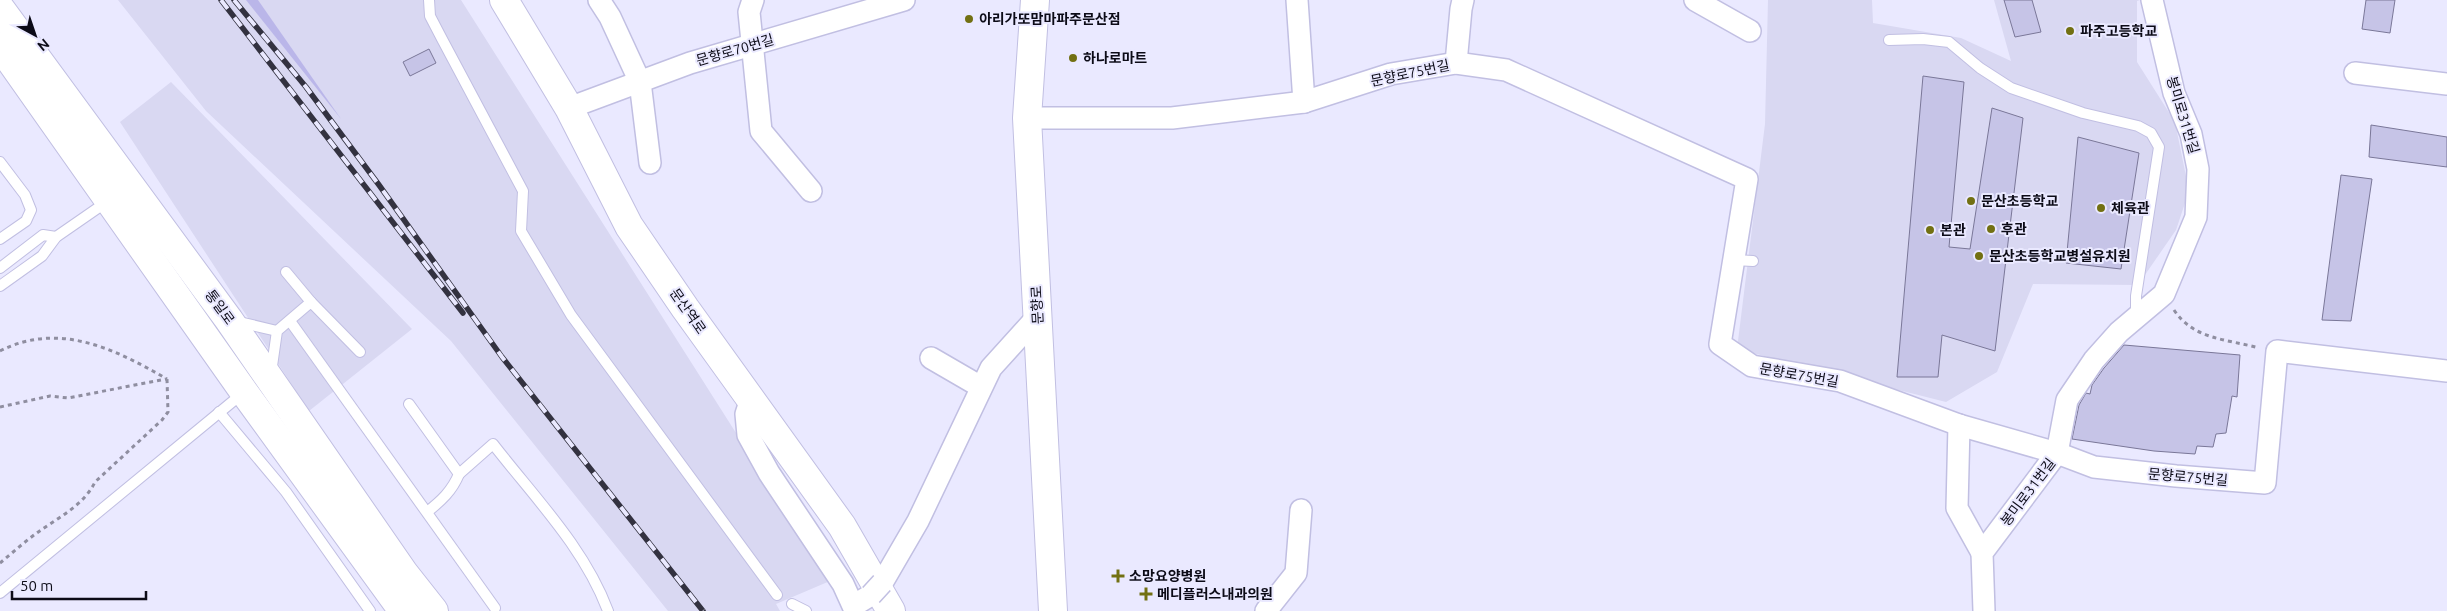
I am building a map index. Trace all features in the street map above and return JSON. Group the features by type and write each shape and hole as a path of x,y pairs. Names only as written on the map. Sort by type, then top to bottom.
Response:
{"main road":[{"name":"문산역로","path":"504,0 569,108 629,226 842,526 881,596"},
{"name":"문향로","path":"1035,0 1027,118 1053,611"},
{"name":"통일로","path":"0,8 120,193 244,392 403,611"},
{"name":"통일로","path":"0,46 120,193 229,320 404,573 434,611"}],"street":[{"path":"599,0 610,17 640,82 650,163"},
{"path":"753,0 749,12 751,46 761,131 811,191"},
{"name":"문향로70번길","path":"569,108 690,63 904,0"},
{"path":"1297,0 1304,102"},
{"path":"1456,63 1460,9 1464,0"},
{"path":"1695,0 1750,31"},
{"name":"봉미로31번길","path":"1982,553 2057,453 2067,400 2104,346 2136,316 2164,294 2196,217 2198,169 2191,134 2174,93 2152,0"},
{"name":"문향로75번길","path":"1027,118 1172,118 1304,102 1391,74 1456,63 1506,70 1747,180 1743,261 1720,344 1752,366 1840,381 1959,425 2057,453 2094,467 2265,483 2277,351"},
{"path":"2355,73 2447,84"},
{"path":"751,399 746,414 748,435 769,473 843,584 852,608 881,596 991,368 1038,316"},
{"path":"2277,351 2447,371"},
{"path":"931,358 981,387"},
{"path":"1959,425 1957,508 1982,553 1984,611"},
{"path":"1266,611 1296,573 1301,510"}],"lane":[{"path":"429,0 430,16 523,191 521,231 571,315 777,595"},
{"path":"1889,40 1949,42 1995,79 2027,95 2083,113 2138,126 2151,133 2159,147 2136,296 2136,316"},
{"path":"0,162 24,195 31,210 26,221 0,239"},
{"path":"0,180 9,174"},
{"path":"0,286 42,256 56,238 120,193"},
{"path":"0,268 43,235 56,238"},
{"path":"286,272 311,302 360,352"},
{"path":"270,378 277,331 311,302"},
{"path":"229,320 277,331"},
{"path":"290,321 495,608"},
{"path":"0,592 244,392"},
{"path":"408,404 459,474"},
{"path":"218,412 286,492 370,611"},
{"path":"426,512 439,503 453,487 459,474 493,444 578,552 598,585 608,611"},
{"path":"792,604 806,611"}],"path":[{"path":"2164,294 2181,319 2196,332 2277,351"},
{"path":"0,351 14,344 30,340 57,337 76,339 137,362 167,379"},
{"path":"0,407 50,396 68,398 167,379"},
{"path":"0,563 90,494 95,482 162,420 168,412 167,379"}],"shaded area":[{"path":"118,0 461,0 830,581 776,604 780,611 668,611 451,341 206,111"},
{"path":"246,0 258,0 341,119"},
{"name":"문산초등학교","path":"1768,0 1872,0 1873,23 1961,38 2011,61 1994,0 2140,0 2137,1 2137,62 2175,122 2189,191 2176,230 2138,285 2033,284 1997,372 1946,402 1737,349 1765,124"},
{"path":"171,82 412,329 309,411 120,122"}],"building":[{"path":"2004,0 2032,0 2041,32 2015,37"},
{"path":"2366,0 2395,0 2390,33 2362,29"},
{"path":"429,49 436,63 410,76 403,62"},
{"path":"1923,76 1964,82 1949,247 1970,249 1992,108 2023,118 1995,351 1942,335 1938,377 1897,377"},
{"path":"2371,125 2447,137 2447,167 2369,157"},
{"name":"체육관","path":"2078,137 2139,153 2121,269 2066,263"},
{"path":"2341,175 2372,179 2351,321 2322,320"},
{"path":"2124,345 2240,355 2237,397 2232,396 2226,433 2216,434 2213,447 2197,446 2195,454 2154,451 2072,439 2079,405 2086,393 2090,394 2092,385 2104,368"}],"railway":[{"path":"221,0 463,313"},
{"path":"234,0 306,87 379,185 502,357 703,611"}],"place":[{"name":"아리가또맘마파주문산점","path":"969,19"},
{"name":"파주고등학교","path":"2070,31"},
{"name":"하나로마트","path":"1073,58"},
{"name":"문산초등학교","path":"1971,201"},
{"name":"체육관","path":"2101,208"},
{"name":"후관","path":"1991,229"},
{"name":"본관","path":"1930,230"},
{"name":"문산초등학교병설유치원","path":"1979,256"},
{"name":"소망요양병원","path":"1118,576"},
{"name":"메디플러스내과의원","path":"1146,594"}]}
